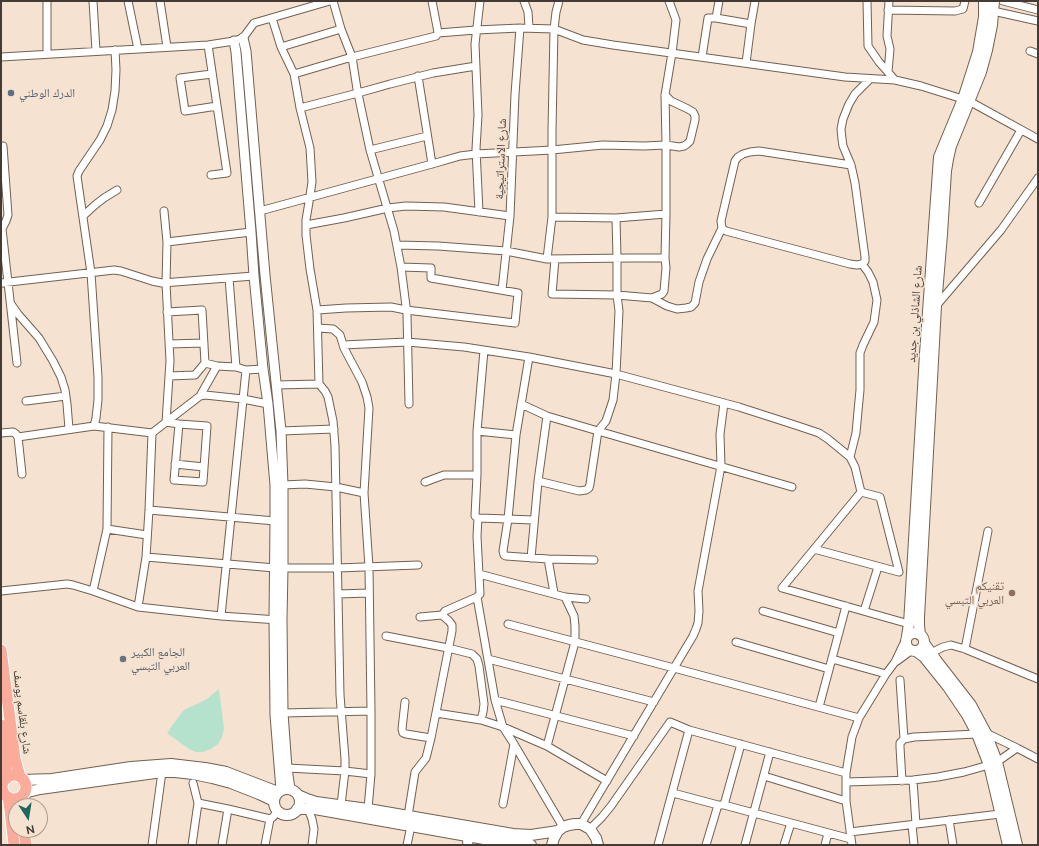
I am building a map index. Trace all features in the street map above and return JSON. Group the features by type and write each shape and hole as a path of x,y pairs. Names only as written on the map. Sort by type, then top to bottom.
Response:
{"main road":[{"name":"شارع الشاذلي بن جديد","path":"906,639 909,624 932,307 948,159 966,100 981,72 987,50 992,25 988,3"},
{"name":"شارع الشاذلي بن جديد","path":"922,639 919,617 932,307"},
{"path":"981,733 924,657 906,646 906,639 910,634 914,632 922,639 971,706 993,764 1017,845"},
{"path":"914,650 922,647 922,639"},
{"name":"شارع بلقاسم يوسف","path":"1,650 15,759 22,779"},
{"name":"شارع بلقاسم يوسف","path":"1,725 7,778"},
{"path":"14,845 8,797 3,791 2,787 7,778 14,776 22,779 52,779 131,767 171,764 226,772 311,801 368,809 468,840 531,845"},
{"path":"993,764 1000,814 1008,845"},
{"path":"22,798 40,789 162,772 193,774 212,778 241,786 274,801"},
{"path":"22,779 26,786 22,798"},
{"path":"287,792 299,800 299,805 294,812 286,814 278,811 274,798 287,792"},
{"path":"297,809 315,809 522,835 540,834 561,829 569,824 575,824 585,827 594,833 598,844"},
{"path":"552,845 554,838 561,829"}],"street":[{"path":"47,1 47,54"},
{"path":"93,1 96,51"},
{"path":"128,1 138,49"},
{"path":"160,1 167,48"},
{"path":"279,568 275,521 275,485 254,276 252,232 236,52 238,40 254,23 332,1 352,57 370,150 388,208 401,267 406,310 409,404"},
{"path":"432,1 438,34"},
{"path":"479,212 476,154 478,115 475,44 480,1"},
{"path":"524,1 528,12 529,28"},
{"path":"559,1 554,29 551,259 552,294 617,295 652,298 667,306 677,309 691,307 694,303 699,282 707,260 722,228 721,221 735,161 738,157 743,154 759,151 851,165"},
{"path":"652,298 662,294 664,291 666,268 665,95 676,20 669,1"},
{"path":"716,18 719,1"},
{"path":"746,63 755,1"},
{"path":"867,1 868,46 879,62 895,80"},
{"path":"888,72 890,49 887,36 889,1"},
{"path":"888,10 955,11 963,9 965,1"},
{"path":"1003,1 1038,10"},
{"path":"988,3 1038,21"},
{"path":"272,18 281,46 294,74 300,108 310,148 312,182 306,235 317,310 319,384 326,391 328,396 334,429 340,695 345,759 341,805"},
{"path":"702,57 708,18 751,24"},
{"path":"294,74 352,57 436,36 438,34 476,30 520,28 554,29 583,40 845,77 895,80 921,86 966,100 1038,139"},
{"name":"شارع الاستراتيجية","path":"502,290 510,216 515,94 520,28"},
{"path":"281,46 341,29"},
{"path":"1,57 167,48 208,45 238,40"},
{"path":"238,40 246,51 265,274 281,431 283,485 279,568 276,715 287,792"},
{"path":"208,45 227,173 211,175"},
{"path":"94,426 98,400 98,377 91,273 77,176 100,140 107,126 112,110 116,70 115,50"},
{"path":"1030,51 1038,54"},
{"path":"300,108 418,76 476,66"},
{"path":"212,74 180,78 185,111 217,106"},
{"path":"418,76 432,164"},
{"path":"722,228 726,231 850,264 862,264 865,261 855,183 851,165 843,146 841,129 849,104 855,94 870,79"},
{"path":"260,211 460,156 603,145 666,145 679,147 690,141 695,116 693,112 671,101 665,95"},
{"path":"979,203 1021,130"},
{"path":"370,150 427,136"},
{"path":"3,146 3,185 8,216 2,229 4,282 10,304 17,363"},
{"path":"932,307 1001,230 1038,178"},
{"path":"83,216 100,201 117,190"},
{"path":"306,225 388,208 406,206 436,207 510,216"},
{"path":"164,212 167,242 166,283 170,361 166,422"},
{"path":"552,217 616,218 666,214"},
{"path":"538,481 580,490 586,490 589,488 598,432 606,421 613,400 616,374 619,311 617,295 618,258 616,218"},
{"path":"167,242 252,232"},
{"path":"396,245 438,246 506,251 551,259 665,258"},
{"path":"850,457 856,433 860,390 860,354 863,344 874,322 877,300 873,282 862,264"},
{"path":"317,310 391,307 515,323 518,293 431,278 431,268 401,267"},
{"path":"4,282 114,270 152,281 166,283 254,276"},
{"path":"229,278 236,367"},
{"path":"10,304 47,349 61,377 68,404 69,429"},
{"path":"167,312 202,310 205,363 195,375 169,376"},
{"path":"318,328 333,328 340,335 343,345 362,382 369,408 364,493 369,567 371,711 371,774 368,809"},
{"path":"343,345 407,342 484,350 616,374 724,403 819,433 828,438 850,457 855,467 861,492"},
{"path":"169,344 204,343"},
{"path":"420,617 442,615 445,611 477,597 480,594 477,536 478,518 475,516 477,431 484,350"},
{"path":"529,357 516,435 508,519 503,552 506,556 594,560"},
{"path":"205,363 218,366 236,367 246,370 263,369"},
{"path":"18,437 94,426 152,433 200,396 218,366"},
{"path":"221,616 246,370"},
{"path":"276,385 319,384"},
{"path":"200,396 205,395 244,399 268,404"},
{"path":"26,400 66,396"},
{"path":"585,827 607,781 693,636 698,623 698,591 721,466 720,434 724,403"},
{"path":"521,404 547,416 598,432 792,487"},
{"path":"531,558 533,520 547,416"},
{"path":"166,422 207,426 203,482 174,480 178,424"},
{"path":"93,591 107,529 108,428"},
{"path":"281,431 334,429"},
{"path":"477,431 516,435"},
{"path":"1,433 13,432 18,437 22,474"},
{"path":"138,607 146,557 152,433"},
{"path":"175,464 204,467"},
{"path":"425,482 444,475 477,475"},
{"path":"283,485 305,484 336,487 364,493"},
{"path":"861,492 782,588 909,624"},
{"path":"814,550 898,572 880,496 861,492"},
{"path":"149,510 275,521"},
{"path":"478,518 533,520"},
{"path":"107,529 147,535"},
{"path":"965,649 988,531"},
{"path":"146,557 279,568 337,568 418,565"},
{"path":"548,559 554,593"},
{"path":"864,611 878,567"},
{"path":"479,574 565,597 586,599"},
{"path":"1,591 67,584 78,586 138,607 221,616 278,620"},
{"path":"338,594 369,593"},
{"path":"477,597 496,700 503,727 561,829"},
{"path":"547,746 575,642 576,626 574,616 565,597"},
{"path":"819,707 846,606"},
{"path":"763,611 839,633"},
{"path":"407,845 415,772 426,758 452,631 452,626 442,615"},
{"path":"278,620 287,768 287,792"},
{"path":"508,624 859,718"},
{"path":"386,636 472,654 479,666 484,704 484,712 481,720"},
{"path":"851,839 846,800 846,773 852,737 859,718 895,662 906,639"},
{"path":"736,642 829,669"},
{"path":"931,653 944,647 951,646 965,649 1038,679"},
{"path":"895,662 914,650"},
{"path":"488,659 654,702"},
{"path":"832,660 886,674"},
{"path":"900,680 904,739"},
{"path":"496,700 634,736"},
{"path":"405,702 402,729 403,733 430,738"},
{"path":"283,713 371,711"},
{"path":"436,713 481,720 503,727 547,746 607,781"},
{"path":"585,827 602,817 611,806 670,722 689,730 846,773"},
{"path":"658,845 689,730"},
{"path":"902,781 900,743 904,739 914,737 981,733 1017,748 1038,759"},
{"path":"504,804 514,744"},
{"path":"706,845 741,744"},
{"path":"846,782 902,781 945,776 993,764 1017,748"},
{"path":"745,845 770,752"},
{"path":"287,768 371,774"},
{"path":"152,845 162,772"},
{"path":"764,776 846,800"},
{"path":"913,780 914,845"},
{"path":"192,845 198,803 193,783"},
{"path":"673,793 851,839 914,824 1000,814"},
{"path":"198,803 270,819"},
{"path":"222,845 228,809"},
{"path":"308,809 314,830 312,845"},
{"path":"265,845 270,819 278,811"},
{"path":"949,820 953,845"},
{"path":"784,845 790,823"},
{"path":"825,845 828,833"}],"green space":[{"path":"219,689 224,729 218,744 203,752 196,752 189,749 167,733 183,711 207,699"}],"place":[{"name":"الدرك الوطني","path":"11,93"},
{"name":"تقنيكم العربي التبسي","path":"1012,593"},
{"name":"الجامع الكبير العربي التبسي","path":"123,659"}]}
